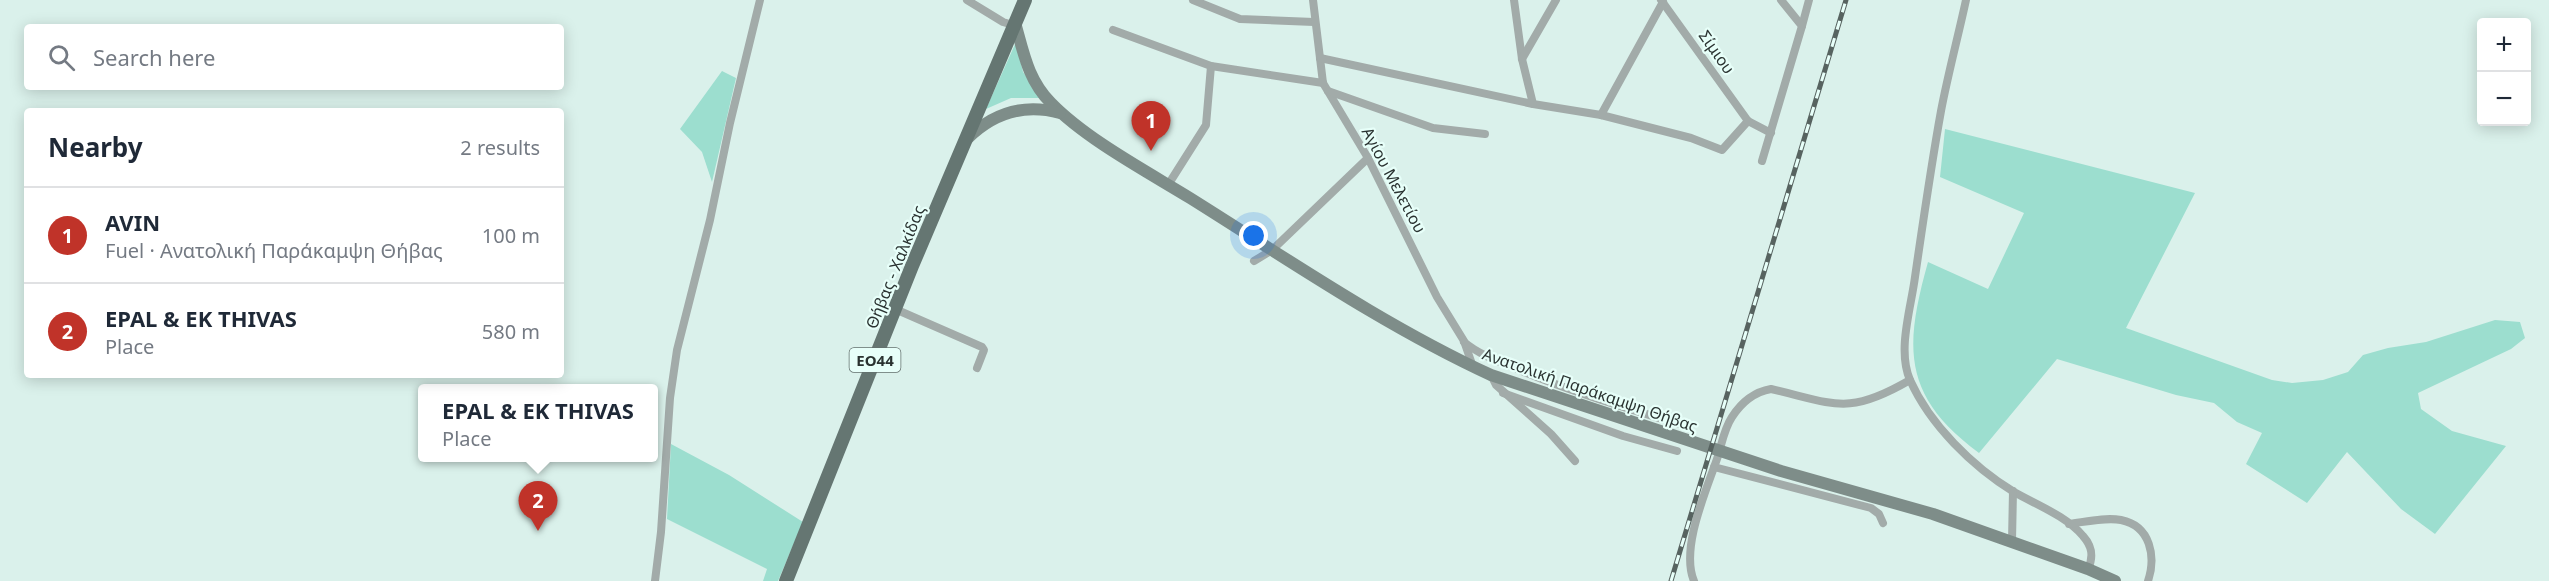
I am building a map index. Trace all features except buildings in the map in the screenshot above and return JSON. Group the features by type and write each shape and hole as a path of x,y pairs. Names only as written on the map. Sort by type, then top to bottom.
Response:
{"main road":[{"name":"Θήβας - Χαλκίδας","path":"786,581 895,309 1025,0"},
{"name":"Ανατολική Παράκαμψη Θήβας","path":"1016,26 1031,76 1050,102 1064,114 1112,149 1272,250 1382,318 1473,367 1685,441 1781,471 1888,500 2012,541 2115,581"},
{"path":"966,139 994,117 1011,111 1029,108 1046,109 1064,114"}],"street":[{"path":"655,581 661,532 670,398 677,350 710,220 730,123 760,0"},
{"path":"967,0 1003,22 1016,26"},
{"path":"1193,0 1240,19 1314,22"},
{"name":"Αγίου Μελετίου","path":"1312,0 1323,83 1368,158 1437,297 1464,341 1473,367"},
{"path":"1514,0 1522,59 1533,104"},
{"path":"1522,59 1556,0"},
{"path":"1781,0 1802,26"},
{"path":"1762,161 1809,0"},
{"path":"1966,0 1941,109 1905,357 1910,380 1947,435 1991,476 2081,533 2092,551 2093,560 2088,569"},
{"path":"1600,115 1662,1"},
{"name":"Σίμιου","path":"1662,1 1748,121"},
{"path":"1113,30 1211,66 1323,83"},
{"path":"1320,58 1533,104 1600,115 1691,138 1722,150 1748,121 1771,133"},
{"path":"1168,184 1206,125 1211,66"},
{"path":"1328,91 1433,128 1485,134"},
{"path":"1254,261 1272,250 1368,158"},
{"path":"895,309 982,347 984,350 976,368"},
{"path":"1464,341 1476,352 1539,378 1679,424"},
{"path":"1491,375 1503,393 1551,434 1575,461"},
{"path":"1694,581 1690,572 1694,531 1723,437 1732,416 1748,399 1760,391 1771,388 1837,405 1851,404 1877,398 1910,380"},
{"path":"1503,393 1623,436 1677,451"},
{"path":"1714,467 1871,508 1879,514 1883,523"},
{"path":"2012,541 2013,491"},
{"path":"2069,524 2120,520 2134,525 2151,547 2152,568 2148,581"}],"green space":[{"path":"1016,42 1023,72 1042,98 1011,98 986,109"},
{"path":"722,71 736,78 712,182 702,152 680,129"},
{"path":"1945,129 2195,193 2126,328 2272,380 2292,383 2323,380 2348,372 2363,355 2388,348 2426,342 2495,320 2520,322 2525,338 2511,349 2418,393 2421,409 2452,431 2506,446 2435,534 2401,509 2347,452 2307,503 2246,464 2262,433 2237,422 2214,403 2176,395 2057,359 1979,453 1954,432 1935,411 1923,390 1916,368 1913,345 1920,293 1928,262 1988,289 2024,213 1940,177"},
{"path":"671,444 729,475 803,522 778,581 763,581 767,569 667,519"}],"railway":[{"path":"1671,581 1846,0"}],"place":[{"name":"AVIN","path":"1151,151"},
{"name":"EPAL & EK THIVAS","path":"538,531"}]}
